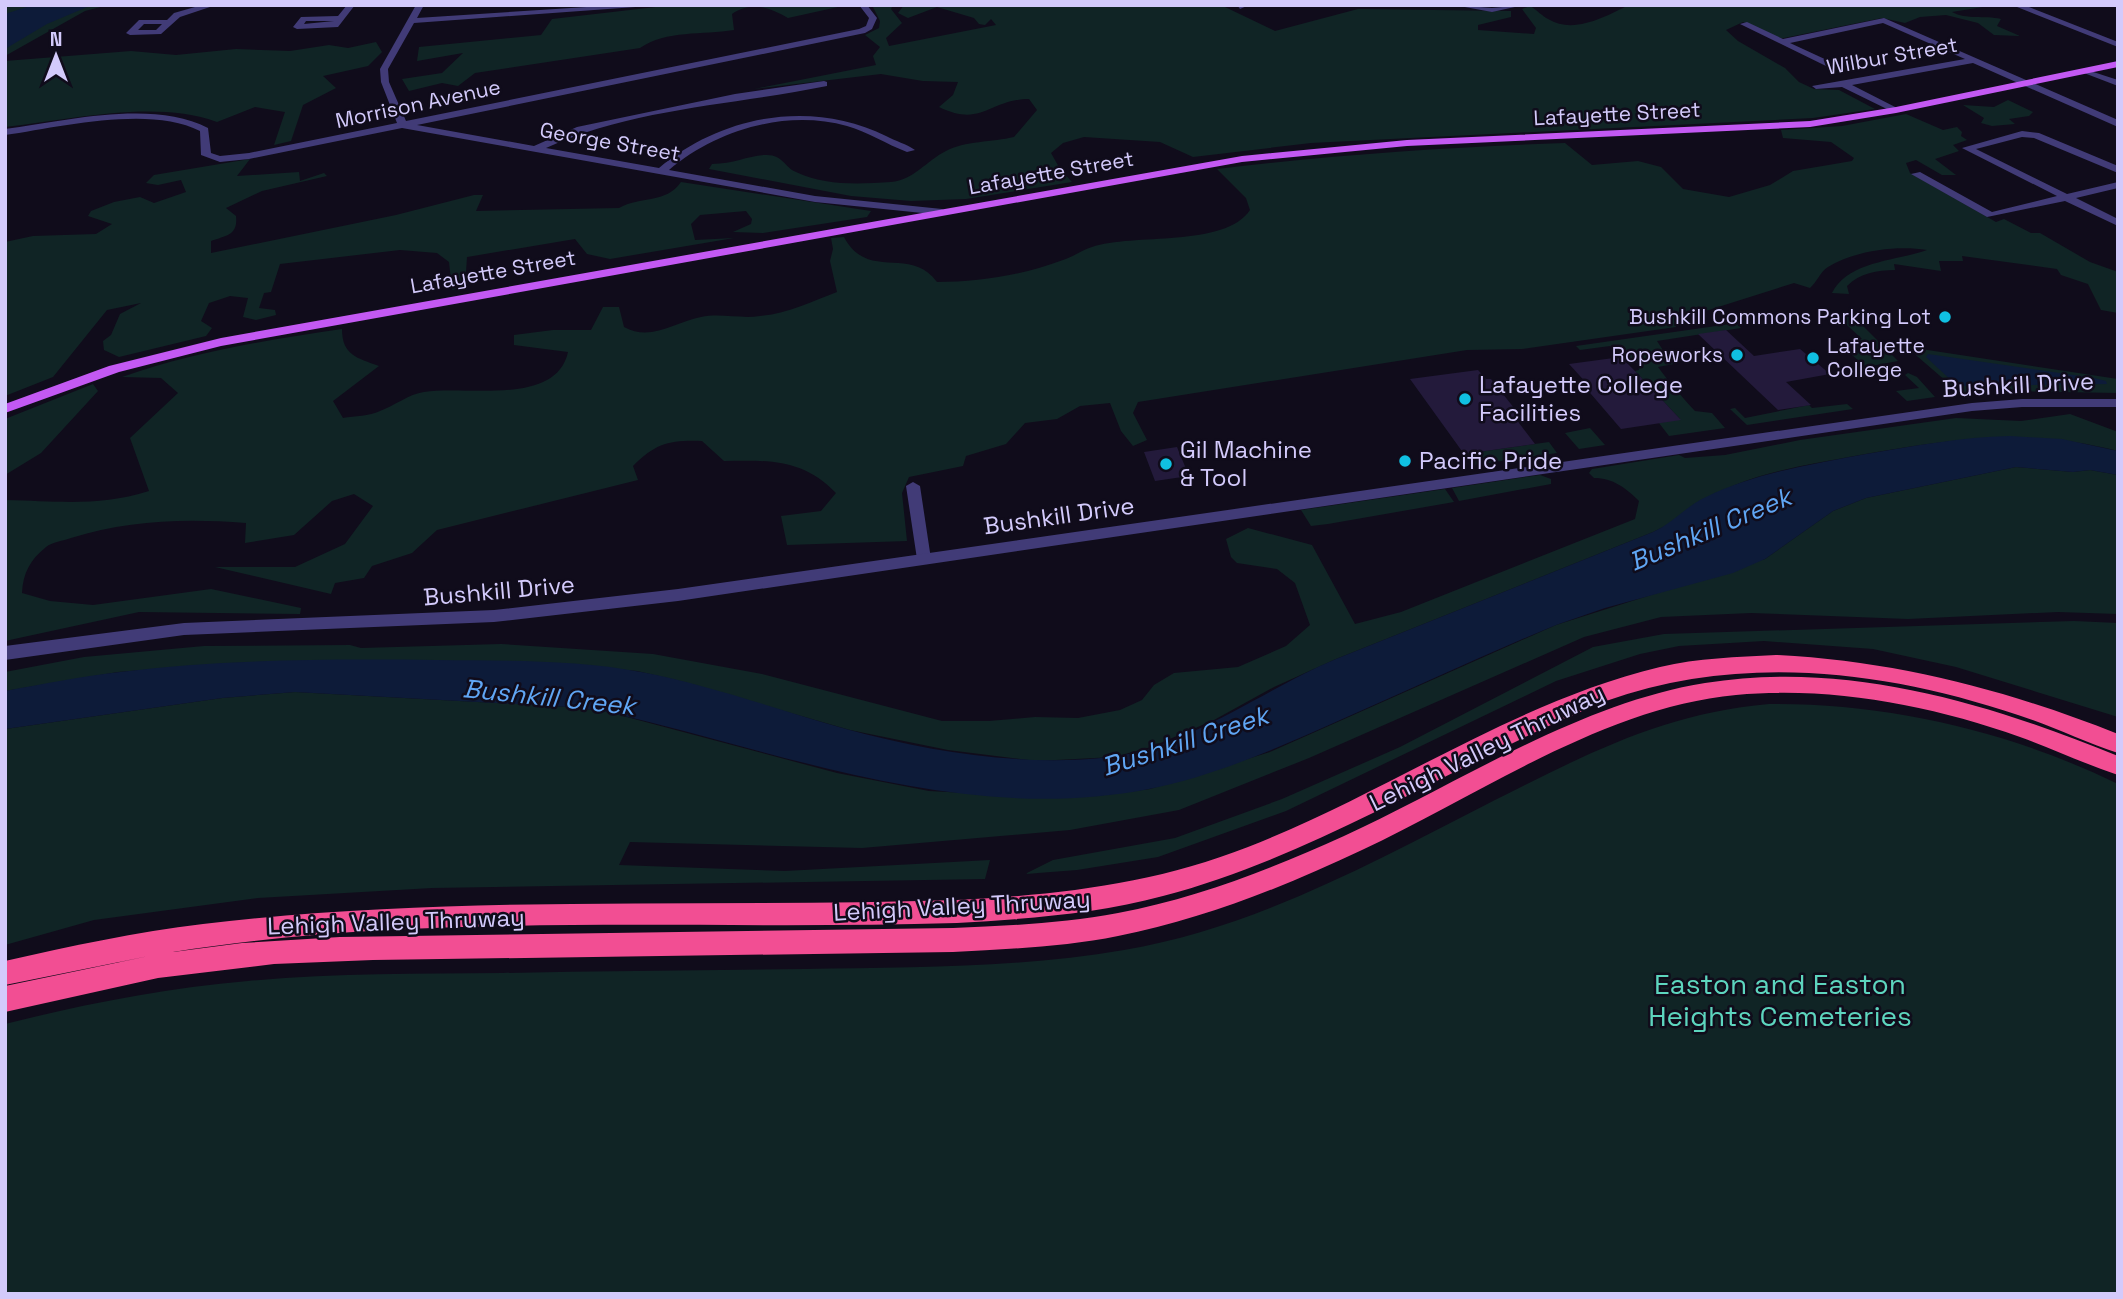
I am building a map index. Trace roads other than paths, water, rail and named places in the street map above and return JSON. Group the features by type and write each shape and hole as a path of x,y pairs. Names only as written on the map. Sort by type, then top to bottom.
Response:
{"highway":[{"name":"Lehigh Valley Thruway","path":"5,973 154,941 302,923 947,912 1066,904 1121,895 1178,882 1279,846 1580,701 1635,681 1703,667 1744,663 1804,664 1898,675 2003,702 2118,744"},
{"name":"Lehigh Valley Thruway","path":"5,999 133,970 261,953 374,948 944,940 1041,934 1121,924 1225,897 1295,870 1609,718 1667,699 1731,688 1814,686 1904,697 2003,722 2118,766"}],"main road":[{"name":"Lafayette Street","path":"5,408 114,369 207,344 1293,152 1407,143 1810,124 1896,110 2118,64"}],"street":[{"path":"170,22 177,15 212,5"},
{"path":"341,18 351,5"},
{"path":"403,125 384,82 384,69 420,5"},
{"path":"412,20 659,5"},
{"name":"Morrison Avenue","path":"5,132 141,117 173,117 198,123 205,130 204,152 220,159 249,156 862,31 869,27 873,18 863,5"},
{"path":"1458,5 1492,10 1520,5"},
{"path":"2016,5 2118,45"},
{"path":"1782,42 1884,20 2118,124"},
{"path":"1744,24 1826,63"},
{"name":"Wilbur Street","path":"1816,86 1843,84 1974,60"},
{"path":"2087,71 2118,83"},
{"path":"537,148 577,130 735,97 824,84"},
{"path":"1843,84 1896,110"},
{"path":"662,171 687,151 722,134 778,121 805,118 852,124 910,150"},
{"name":"George Street","path":"403,125 815,199 942,212"},
{"path":"2118,170 2036,135 2022,134 1968,148 2118,223"},
{"path":"1916,174 1991,215 2118,185"},
{"name":"Bushkill Drive","path":"5,653 197,628 355,624 548,611 1972,407 2022,402 2118,403"},
{"path":"913,486 924,559"}],"water":[{"path":"33,5 92,5 47,24 5,49 5,14"},
{"path":"1928,354 2094,378 2106,381 2107,384 1964,386 1953,382 1926,357"},
{"name":"Bushkill Creek","path":"2010,436 2062,439 2118,451 2118,475 2090,470 2073,472 2016,467 1866,498 1833,511 1765,559 1733,573 1605,608 1556,625 1269,751 1198,777 1149,789 1080,798 1011,798 943,791 808,764 608,712 570,707 295,692 222,698 5,729 5,691 106,674 198,664 278,661 513,661 590,665 667,677 846,729 944,751 1010,759 1077,760 1110,757 1138,752 1196,730 1336,659 1653,532 1699,501 1744,482 1784,470 1866,454 1956,440"}],"place":[{"name":"Bushkill Commons Parking Lot","path":"1945,317"},
{"name":"Ropeworks","path":"1737,355"},
{"name":"Lafayette College","path":"1813,358"},
{"name":"Lafayette College Facilities","path":"1465,399"},
{"name":"Pacific Pride","path":"1405,461"},
{"name":"Gil Machine & Tool","path":"1166,464"}],"park label":[{"name":"Easton and Easton Heights Cemeteries","path":"1780,1000"}]}
